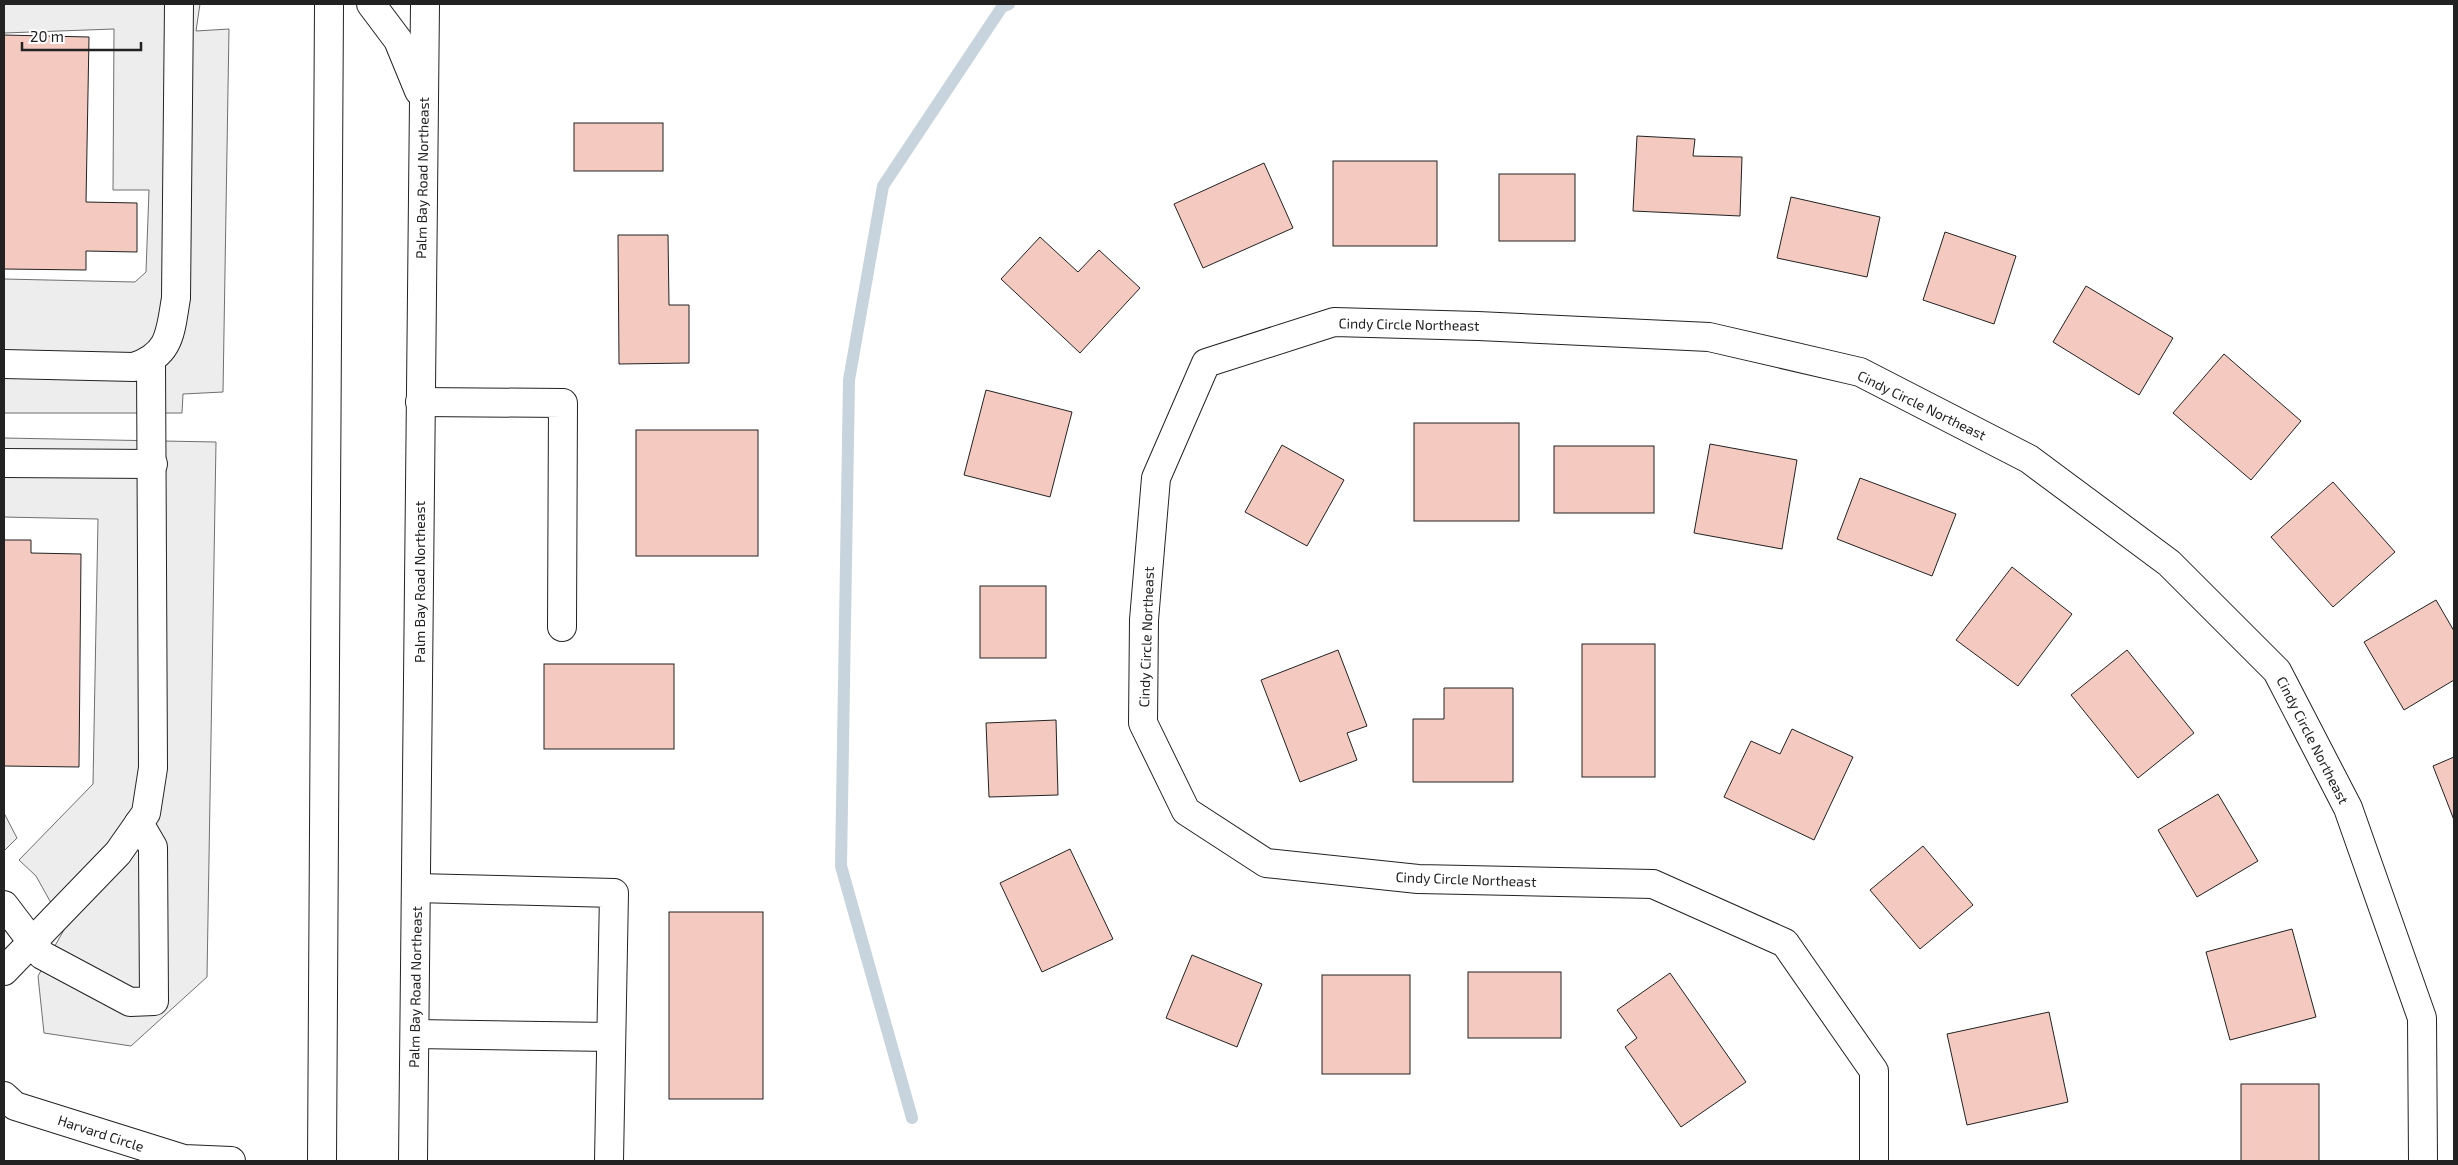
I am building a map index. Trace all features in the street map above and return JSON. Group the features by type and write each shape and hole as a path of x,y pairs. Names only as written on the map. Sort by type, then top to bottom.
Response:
{"street":[{"path":"4,364 134,366 151,361 161,352 171,326 176,298 179,4"},
{"path":"322,1161 329,4"},
{"path":"371,4 398,40 423,100"},
{"name":"Palm Bay Road Northeast","path":"413,1161 425,4"},
{"name":"Cindy Circle Northeast","path":"1874,1161 1874,1071 1785,943 1653,884 1418,879 1266,863 1186,811 1143,723 1144,620 1156,478 1206,363 1334,322 1478,326 1709,337 1860,372 2030,459 2169,563 2277,671 2348,808 2422,1018 2423,1161"},
{"path":"4,971 118,853 146,813 153,768 151,361"},
{"path":"420,402 563,403 562,627"},
{"path":"4,463 153,464"},
{"path":"4,905 42,955 130,1002 154,1001 153,847 139,823"},
{"path":"416,888 614,893 609,1161"},
{"path":"415,1034 612,1037"},
{"name":"Harvard Circle","path":"4,1096 15,1106 184,1159 231,1161"}],"shaded area":[{"path":"4,4 200,4 196,31 229,29 223,392 183,394 182,413 4,413 4,279 135,282 146,272 149,190 113,190 114,29 4,33"},
{"path":"4,438 216,442 207,977 131,1046 44,1033 38,976 65,928 36,876 19,860 93,784 98,519 4,517"},
{"path":"4,813 17,838 4,851"}],"building":[{"path":"4,35 89,37 86,202 137,203 137,252 86,251 86,270 4,269"},
{"path":"574,123 663,123 663,171 574,171"},
{"path":"1637,136 1695,139 1693,156 1742,157 1740,216 1633,211"},
{"path":"1333,161 1437,161 1437,246 1333,246"},
{"path":"1264,163 1293,228 1203,268 1174,204"},
{"path":"1499,174 1575,174 1575,241 1499,241"},
{"path":"1791,197 1880,217 1867,277 1777,258"},
{"path":"1945,232 2016,256 1994,324 1923,300"},
{"path":"618,235 668,235 669,305 689,305 689,363 619,364"},
{"path":"1040,237 1078,272 1099,250 1140,288 1080,353 1001,279"},
{"path":"2086,286 2173,338 2139,395 2053,342"},
{"path":"2224,354 2301,421 2251,480 2173,413"},
{"path":"986,390 1072,412 1050,497 964,475"},
{"path":"1414,423 1519,423 1519,521 1414,521"},
{"path":"636,430 758,430 758,556 636,556"},
{"path":"1710,444 1797,460 1782,549 1694,533"},
{"path":"1282,445 1344,480 1307,546 1245,512"},
{"path":"1554,446 1654,446 1654,513 1554,513"},
{"path":"1860,478 1956,514 1932,576 1837,539"},
{"path":"2333,482 2395,552 2333,607 2271,537"},
{"path":"4,540 31,540 31,553 81,554 79,767 4,766"},
{"path":"2012,567 2072,614 2018,686 1956,640"},
{"path":"980,586 1046,586 1046,658 980,658"},
{"path":"2436,600 2454,631 2454,680 2404,710 2364,642"},
{"path":"1582,644 1655,644 1655,777 1582,777"},
{"path":"1338,650 1367,726 1347,733 1357,760 1300,782 1261,680"},
{"path":"2127,650 2194,733 2138,778 2071,695"},
{"path":"544,664 674,664 674,749 544,749"},
{"path":"1444,688 1513,688 1513,782 1413,782 1413,719 1444,719"},
{"path":"1056,720 1058,795 989,797 986,723"},
{"path":"1792,729 1853,757 1814,840 1724,797 1751,741 1780,754"},
{"path":"2454,757 2454,820 2433,766"},
{"path":"2218,794 2258,861 2197,897 2158,830"},
{"path":"1923,846 1973,905 1920,949 1870,890"},
{"path":"1070,849 1113,939 1042,972 1000,883"},
{"path":"669,912 763,912 763,1099 669,1099"},
{"path":"2292,929 2316,1017 2230,1040 2206,952"},
{"path":"1192,955 1262,984 1237,1047 1166,1018"},
{"path":"1468,972 1561,972 1561,1038 1468,1038"},
{"path":"1670,973 1746,1082 1681,1127 1625,1047 1637,1038 1617,1010"},
{"path":"1322,975 1410,975 1410,1074 1322,1074"},
{"path":"2049,1012 2068,1102 1967,1125 1947,1034"},
{"path":"2241,1084 2319,1084 2319,1161 2241,1161"}],"waterway":[{"path":"912,1118 841,866 849,380 883,186 1002,7 1009,4"}]}
